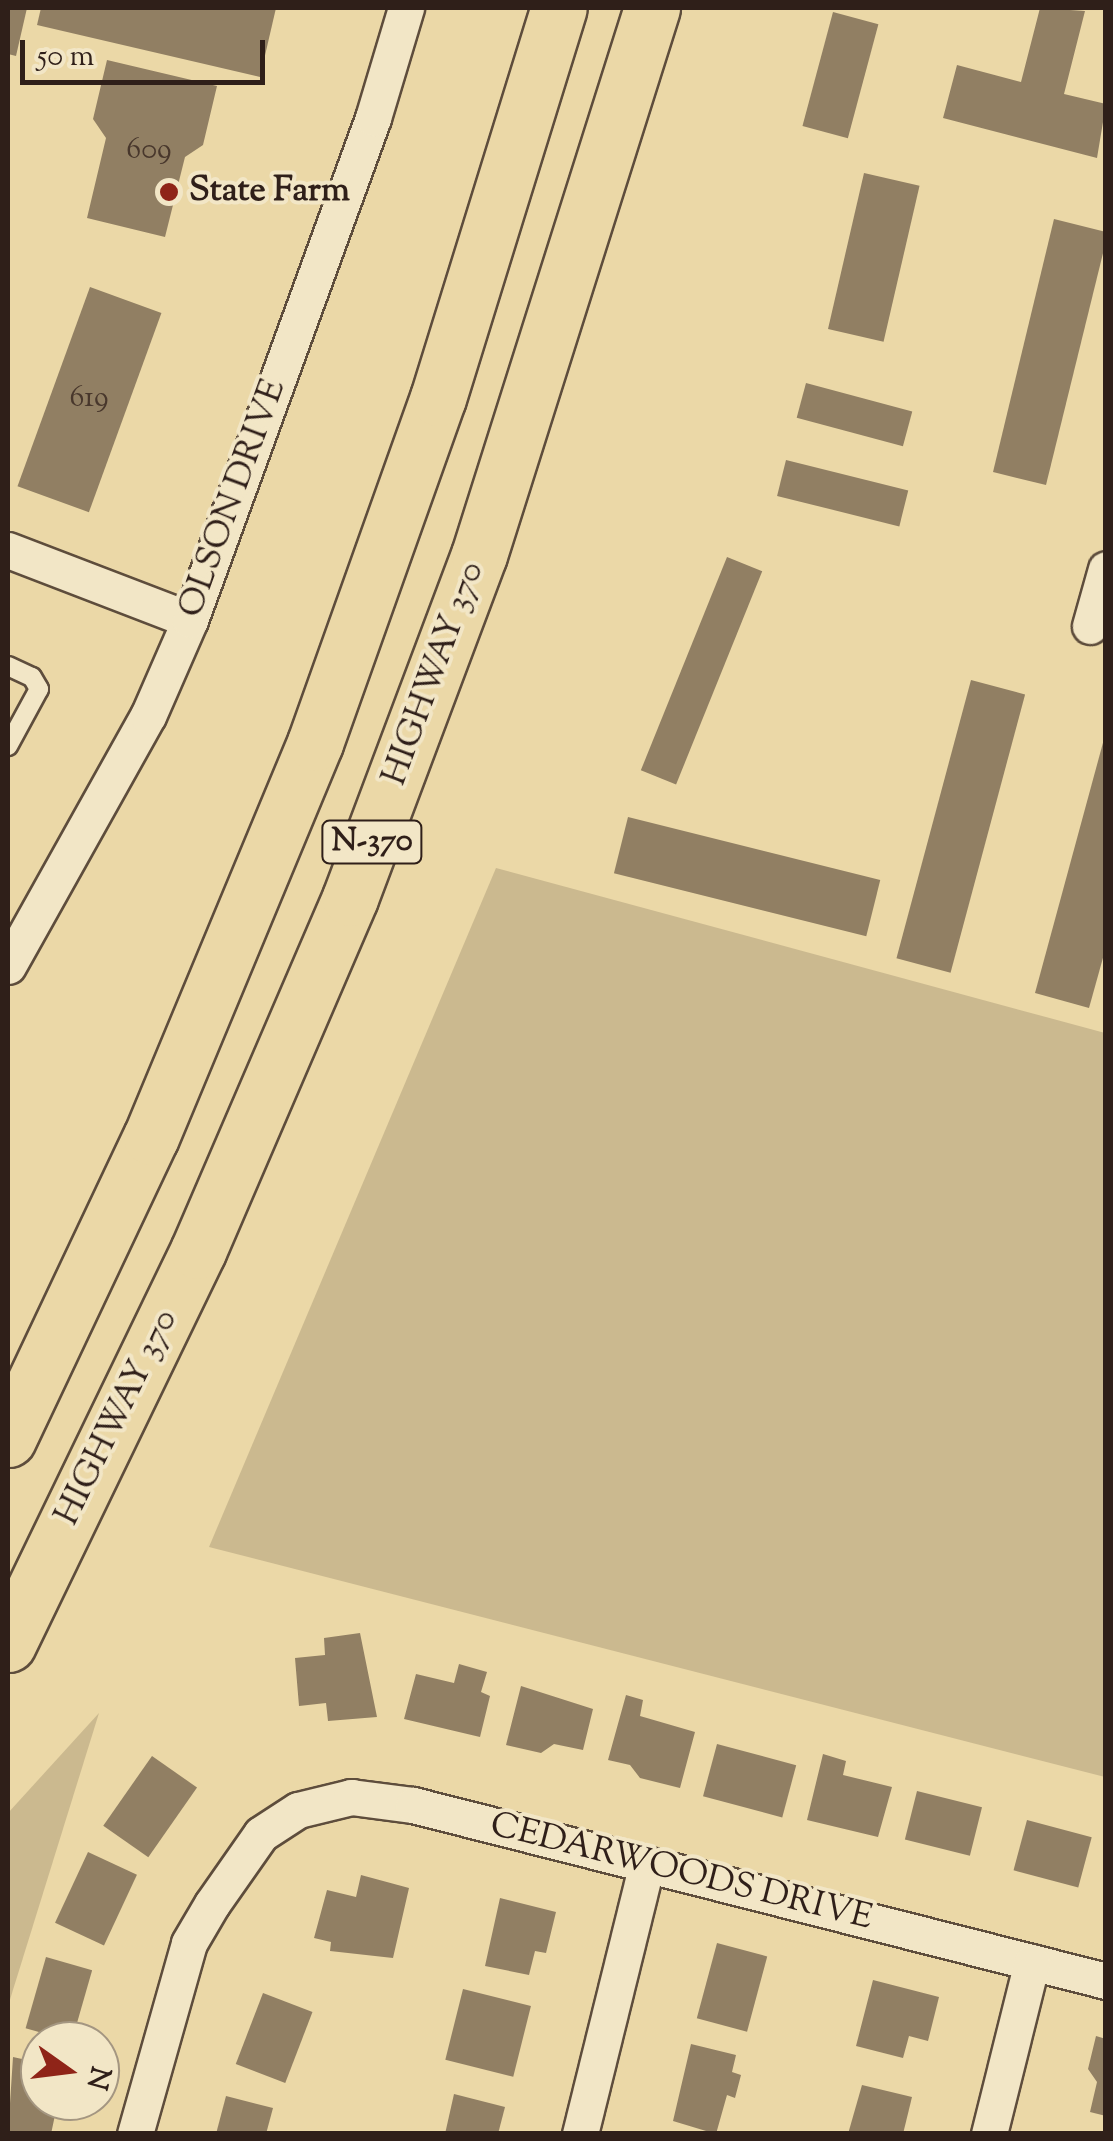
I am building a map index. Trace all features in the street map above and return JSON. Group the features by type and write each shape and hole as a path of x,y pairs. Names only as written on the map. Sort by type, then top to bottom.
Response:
{"highway":[{"name":"N-370","path":"8,1439 151,1137 315,743 438,398 559,8"},
{"name":"HIGHWAY 370","path":"8,1644 190,1269 350,898 479,555 652,8"}],"street":[{"name":"OLSON DRIVE","path":"8,966 18,923 148,716 190,620 366,140 406,8"},
{"path":"8,550 190,620"},
{"path":"1090,626 1106,569"},
{"name":"CEDARWOODS DRIVE","path":"134,2134 189,1942 261,1834 298,1810 351,1797 413,1805 1106,1981"},
{"path":"580,2134 647,1864"},
{"path":"989,2134 1032,1962"}],"lane":[{"path":"8,666 32,677 40,689 8,746"}],"shaded area":[{"path":"496,868 1105,1033 1105,1777 209,1547"},
{"path":"99,1713 8,2006 8,1813"}],"building":[{"path":"8,8 27,8 16,56 8,54"},
{"path":"41,8 276,8 260,77 37,25"},
{"path":"1040,8 1085,11 1064,94 1106,104 1097,158 943,118 957,65 1021,82"},
{"path":"833,12 878,24 848,138 802,126"},
{"path":"107,60 217,86 203,145 185,157 165,237 87,218 106,138 93,119"},
{"path":"864,173 920,186 884,342 828,329"},
{"path":"1054,219 1106,232 1106,241 1046,485 993,472"},
{"path":"90,287 161,313 89,512 17,486"},
{"path":"806,383 912,411 903,446 797,418"},
{"path":"786,460 908,490 899,526 777,496"},
{"path":"727,557 762,571 676,784 641,770"},
{"path":"971,680 1025,694 951,973 896,958"},
{"path":"1104,739 1106,947 1089,1008 1035,993"},
{"path":"628,817 880,880 866,936 614,873"},
{"path":"360,1633 377,1717 328,1721 326,1703 299,1706 295,1658 325,1655 324,1638"},
{"path":"459,1664 487,1672 481,1692 490,1696 480,1737 404,1719 416,1674 454,1683"},
{"path":"521,1686 593,1709 583,1750 554,1744 541,1753 506,1745"},
{"path":"626,1695 643,1700 640,1716 695,1732 680,1788 640,1778 630,1765 608,1760"},
{"path":"717,1744 796,1765 782,1817 703,1796"},
{"path":"823,1754 846,1761 843,1775 892,1787 878,1837 807,1820"},
{"path":"152,1756 197,1788 148,1857 103,1826"},
{"path":"917,1791 982,1807 970,1856 905,1840"},
{"path":"1027,1820 1092,1837 1078,1888 1014,1870"},
{"path":"88,1852 137,1875 104,1946 55,1923"},
{"path":"361,1875 409,1888 393,1958 330,1951 331,1942 314,1938 327,1890 356,1897"},
{"path":"500,1898 556,1912 546,1953 535,1951 529,1975 485,1966"},
{"path":"717,1943 767,1956 747,2032 697,2018"},
{"path":"46,1957 92,1970 78,2021 28,2021"},
{"path":"873,1980 939,1997 928,2041 909,2036 903,2058 856,2046"},
{"path":"463,1989 531,2006 513,2077 445,2060"},
{"path":"263,1993 312,2012 285,2083 236,2064"},
{"path":"1096,2036 1106,2039 1106,2116 1090,2112 1097,2082 1088,2069"},
{"path":"691,2044 736,2055 732,2072 741,2075 735,2098 727,2095 716,2134 673,2121"},
{"path":"13,2057 20,2059 20,2121 54,2121 51,2134 8,2134"},
{"path":"862,2085 912,2097 903,2134 848,2134"},
{"path":"454,2094 505,2107 498,2134 445,2134"},
{"path":"226,2096 273,2108 266,2134 216,2134"}],"place":[{"name":"State Farm","path":"169,192"}]}
